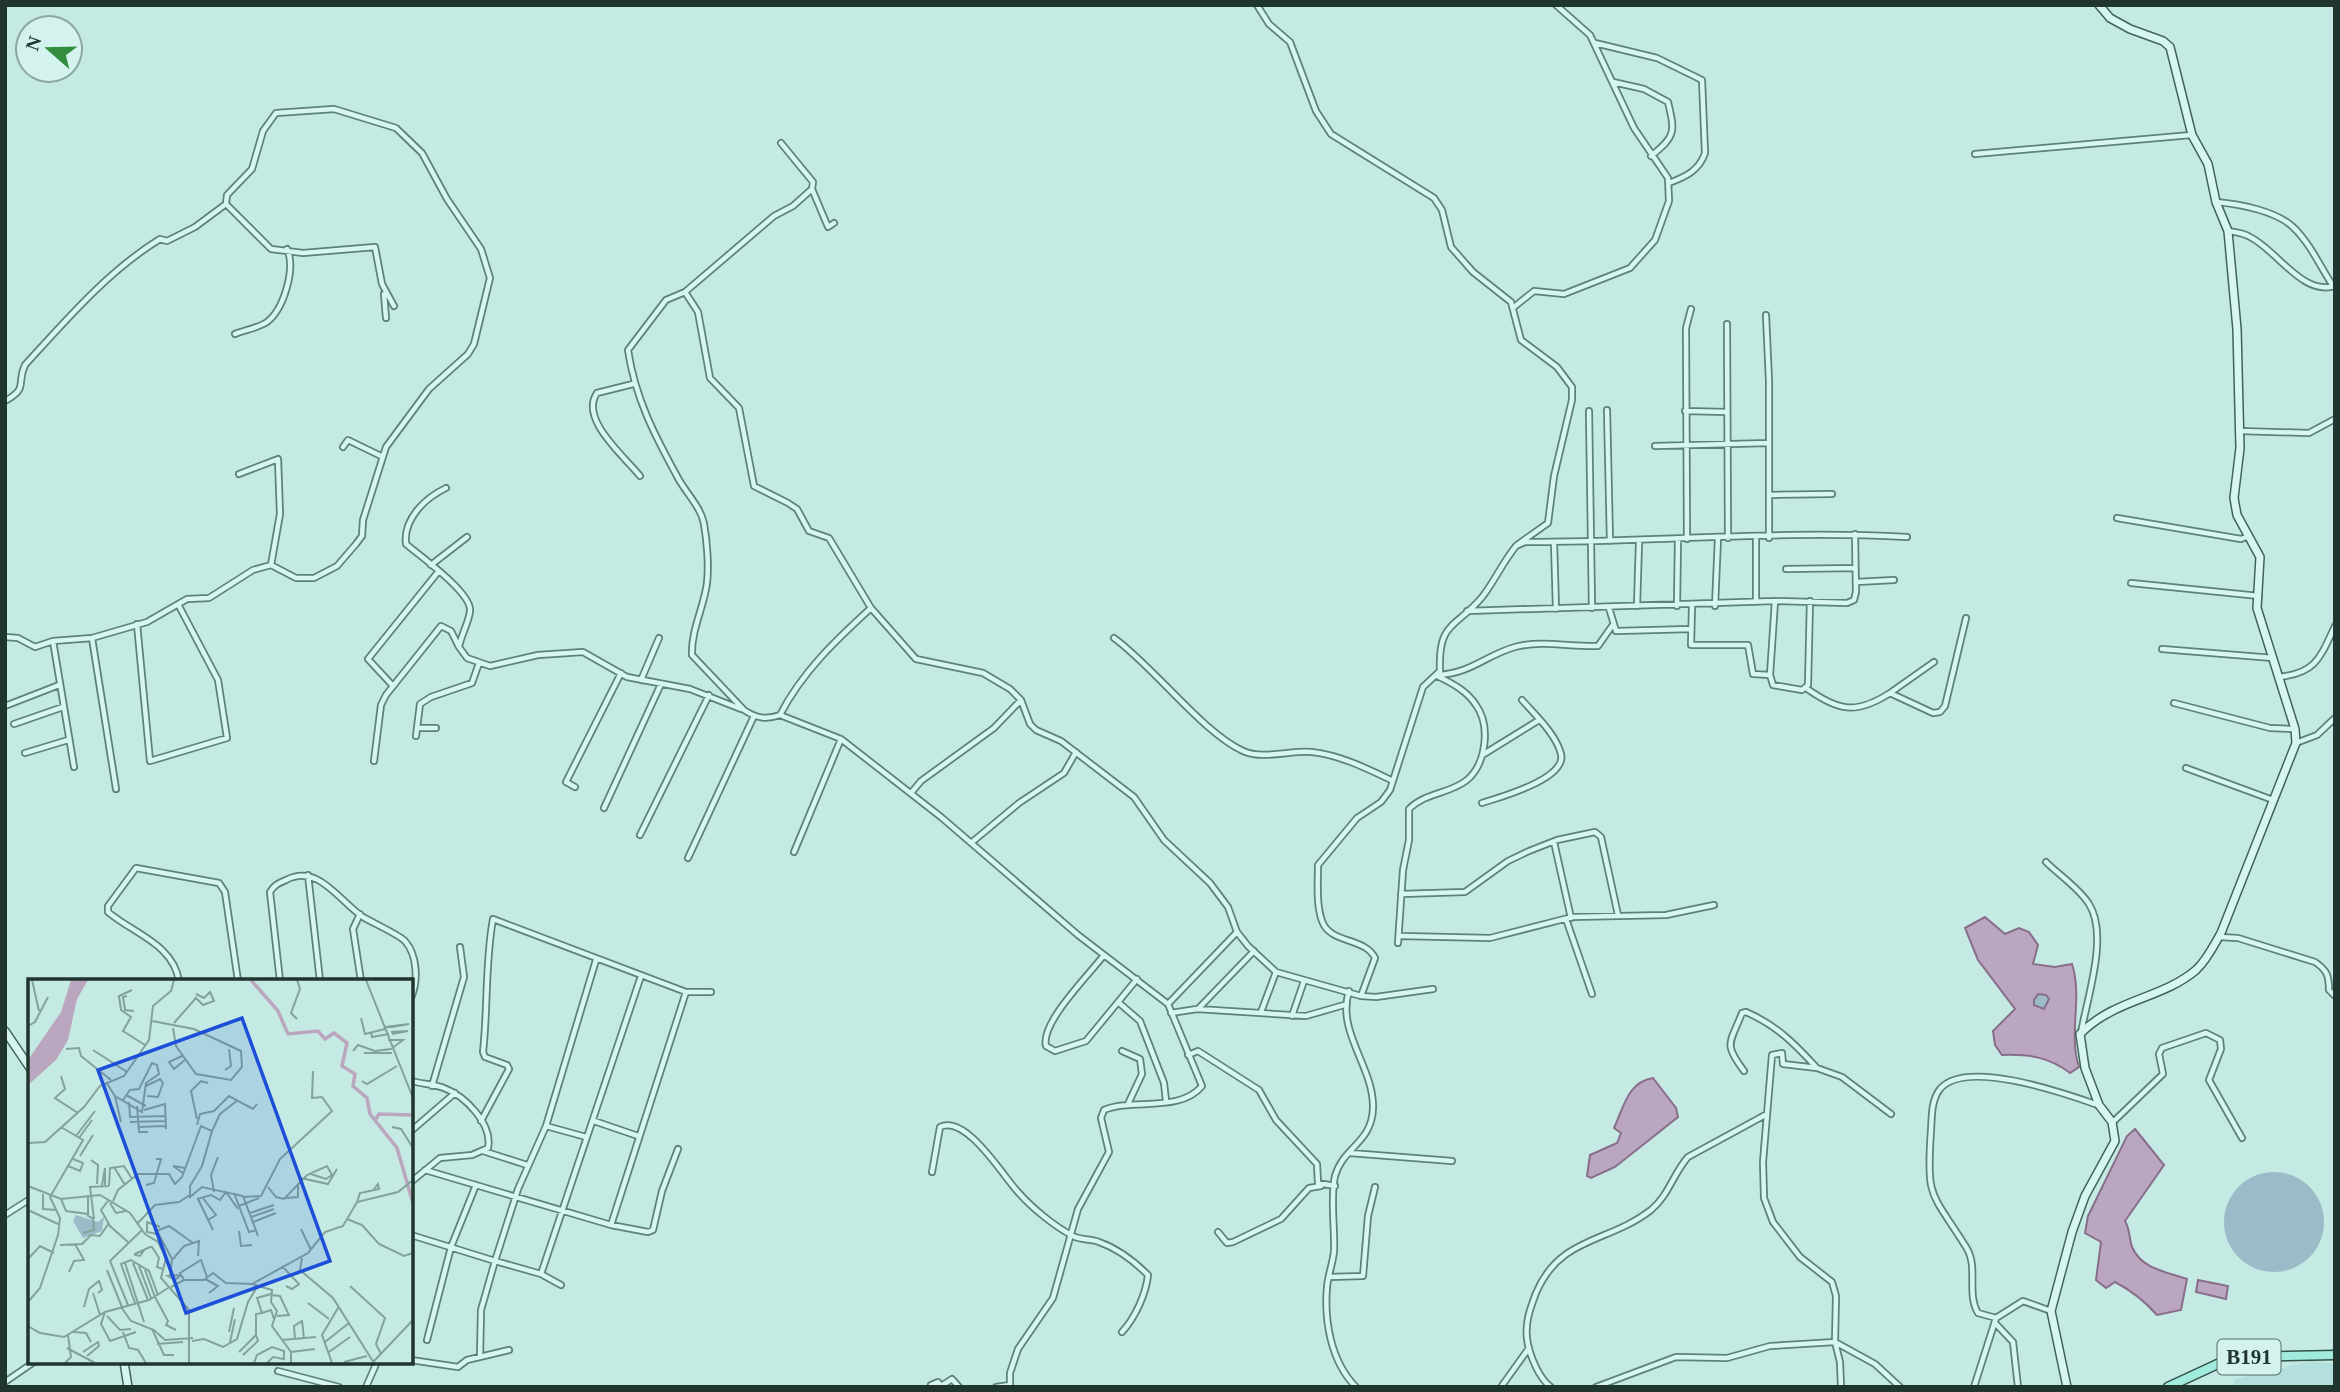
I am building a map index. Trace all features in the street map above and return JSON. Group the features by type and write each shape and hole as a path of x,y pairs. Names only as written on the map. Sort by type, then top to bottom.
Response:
{"main road":[{"name":"B191","path":"2168,1387 2222,1362 2244,1357 2335,1355"}],"street":[{"path":"1256,5 1269,24 1290,43 1316,111 1331,134 1434,198 1442,210 1451,247 1473,272 1506,296 1514,307 1521,340 1557,367 1572,387 1572,400 1554,476 1548,523 1526,535 1482,597 1442,637 1437,676"},
{"path":"1514,307 1534,291 1564,294 1630,268 1655,240 1667,210 1668,178 1634,128 1595,43 1590,35 1556,5"},
{"path":"2080,1034 2097,1017 2179,981 2196,969 2218,937 2296,743 2295,729 2257,608 2260,557 2236,516 2234,498 2240,431 2238,329 2228,231 2216,202 2208,164 2192,135 2170,47 2163,41 2110,18 2099,5"},
{"path":"1595,43 1657,58 1702,80 1706,136 1702,163 1692,173 1669,183"},
{"path":"1612,82 1644,89 1668,102 1674,127 1672,138 1651,156"},
{"path":"5,401 20,392 23,384 20,374 25,365 82,304 144,249 160,239 167,241 195,227 226,204 227,195 252,169 263,131 276,113 325,108 351,111 396,128 422,153 464,227 487,261 489,289 474,344 468,354 429,389 386,447 363,520 362,536 337,566 325,574 304,579 271,565 253,570 209,598 187,600 137,625 92,638 54,641 35,648 18,638 5,637"},
{"path":"1975,154 2192,135"},
{"path":"781,143 813,182 812,189 828,227 835,223"},
{"path":"744,710 692,655 691,644 707,581 705,525 701,512 688,496 652,431 633,384 628,350 666,300 685,292 774,216 793,206 812,189"},
{"path":"2216,202 2256,211 2293,227 2334,286 2324,289 2311,285 2252,237 2228,231"},
{"path":"226,204 271,248 303,253 375,247 386,318"},
{"path":"235,334 266,322 274,313 288,282 290,256 287,249"},
{"path":"685,292 698,312 710,378 739,408 754,486 797,509 809,531 829,538 871,608 916,659 983,674 1010,689 1021,700 1030,724 1036,730 1061,741 1134,797 1164,839 1216,891 1228,907 1237,932 1276,972 1349,990 1362,996 1376,997 1433,989"},
{"path":"384,293 394,306"},
{"path":"1687,538 1686,328 1691,309"},
{"path":"1766,314 1769,538"},
{"path":"1727,324 1728,538"},
{"path":"633,384 597,393 592,401 592,410 609,439 640,476"},
{"path":"1606,410 1610,541"},
{"path":"1589,411 1592,608"},
{"path":"1685,411 1727,412"},
{"path":"2240,431 2309,433 2335,419"},
{"path":"343,447 348,440 383,457"},
{"path":"1655,446 1769,443"},
{"path":"239,474 278,459 279,514 271,565"},
{"path":"446,488 425,502 405,532 406,544 457,587 470,605 471,613 462,629 458,647"},
{"path":"1769,495 1832,494"},
{"path":"2117,518 2241,539 2249,536"},
{"path":"1516,546 1525,542 1639,542 1687,538 1855,534 1907,537"},
{"path":"1466,611 1715,606 1775,601 1847,603 1854,600 1855,534"},
{"path":"431,565 467,537"},
{"path":"1715,606 1718,538"},
{"path":"1756,538 1756,603"},
{"path":"1677,606 1678,539"},
{"path":"1555,542 1556,609"},
{"path":"1637,606 1639,542"},
{"path":"1786,569 1855,568"},
{"path":"393,686 368,659 438,571"},
{"path":"1856,582 1894,580"},
{"path":"2131,583 2259,596"},
{"path":"1775,601 1770,676 1773,685 1779,688 1806,688 1829,704 1841,708 1873,704 1934,662"},
{"path":"1806,688 1810,601"},
{"path":"137,625 150,761 227,738 218,680 179,606"},
{"path":"1692,606 1691,645 1748,645 1753,674 1770,676"},
{"path":"780,715 794,687 871,608"},
{"path":"1609,608 1616,631 1691,629"},
{"path":"1890,693 1933,713 1940,712 1945,706 1966,618"},
{"path":"1362,996 1374,958 1367,948 1325,928 1319,904 1318,865 1357,818 1381,802 1393,781 1425,682 1437,676 1460,674 1513,647 1537,642 1563,647 1598,646 1612,625"},
{"path":"374,761 381,705 441,626 451,631 458,647 467,658 489,666 538,654 583,652 621,673 641,680 709,695 754,716 770,718 780,715 841,739 911,793 1104,955 1168,1004 1202,1086 1193,1095 1166,1101 1118,1104 1104,1110 1101,1118 1109,1152 1089,1186 1070,1233 1053,1298 1018,1349 1010,1373 1010,1386 996,1387"},
{"path":"2279,677 2307,671 2318,661 2335,626"},
{"path":"92,638 116,789"},
{"path":"641,680 659,638"},
{"path":"1114,638 1134,652 1210,727 1242,751 1256,754 1313,752 1356,764 1393,781"},
{"path":"54,641 74,767"},
{"path":"2162,649 2274,659"},
{"path":"416,736 420,704 431,697 472,684 479,663"},
{"path":"575,787 566,782 621,673"},
{"path":"1398,943 1401,936 1401,894 1409,841 1409,809 1419,799 1464,783 1475,772 1484,754 1482,717 1477,706 1455,684 1437,676"},
{"path":"604,808 661,684"},
{"path":"5,706 59,685"},
{"path":"640,835 709,695"},
{"path":"911,793 921,781 994,728 1021,700"},
{"path":"1482,803 1547,777 1559,767 1562,757 1556,744 1522,700"},
{"path":"2174,703 2270,728 2295,729"},
{"path":"14,724 63,707"},
{"path":"688,858 754,716"},
{"path":"2296,743 2317,735 2335,718"},
{"path":"1484,754 1539,720"},
{"path":"417,728 436,728"},
{"path":"794,852 841,739"},
{"path":"25,753 68,740"},
{"path":"971,843 1019,803 1064,773 1076,752"},
{"path":"2186,768 2273,800"},
{"path":"1401,894 1465,892 1508,861 1554,842 1598,834 1618,915"},
{"path":"1554,842 1568,918 1592,994"},
{"path":"2046,862 2088,902 2096,917 2097,947 2080,1034 2085,1068 2099,1105 2112,1122 2115,1141 2085,1196 2072,1232 2051,1311 2054,1336 2067,1387"},
{"path":"179,979 177,968 164,950 127,928 108,912 108,906 136,869 219,883 225,892 238,979"},
{"path":"280,979 270,892 273,887 295,875 308,875 319,879 360,914 404,940 412,957 417,984 413,993"},
{"path":"308,875 320,979"},
{"path":"1401,936 1490,938 1568,918 1667,915 1713,905"},
{"path":"360,914 353,929 361,979"},
{"path":"481,1121 509,1069 507,1065 485,1057 483,1052 489,998 488,946 493,919 686,992 710,992"},
{"path":"1168,1004 1237,932"},
{"path":"2218,937 2238,939 2315,962 2324,968 2329,976 2329,990 2335,996"},
{"path":"432,1086 464,977 460,947"},
{"path":"1197,1009 1254,951"},
{"path":"1104,955 1050,1022 1043,1037 1046,1046 1055,1051 1086,1041 1137,979"},
{"path":"480,1357 481,1310 495,1261 527,1166 546,1126 596,960"},
{"path":"1261,1012 1276,972"},
{"path":"541,1274 641,976"},
{"path":"1292,1016 1304,981"},
{"path":"1349,990 1344,1005 1359,1058 1369,1076 1373,1108 1370,1129 1345,1156 1335,1176 1334,1253 1329,1277 1326,1321 1335,1353 1347,1378 1356,1387"},
{"path":"611,1225 686,992"},
{"path":"1118,1002 1140,1021 1164,1083 1166,1101"},
{"path":"1171,1013 1197,1009 1306,1016 1344,1005"},
{"path":"1744,1071 1730,1051 1729,1045 1742,1013 1746,1012 1770,1022 1791,1040 1816,1068"},
{"path":"5,1031 28,1065"},
{"path":"2112,1122 2163,1074 2159,1054 2162,1048 2206,1033 2220,1040 2221,1049 2209,1080 2242,1139"},
{"path":"1122,1051 1140,1059 1142,1068 1128,1104"},
{"path":"1188,1055 1198,1051 1259,1090 1276,1120 1317,1164 1318,1183 1322,1186"},
{"path":"1840,1387 1840,1362 1835,1342 1836,1296 1832,1282 1800,1257 1773,1222 1764,1198 1763,1162 1772,1055 1782,1053 1783,1063 1816,1068 1857,1086 1891,1114"},
{"path":"2018,1387 2012,1342 1996,1321 1978,1314 1972,1303 1971,1260 1967,1247 1929,1190 1927,1176 1933,1103 1948,1082 1961,1078 2025,1080 2099,1105"},
{"path":"413,1081 441,1086 455,1093 471,1107 481,1121 489,1143 483,1151"},
{"path":"413,1129 455,1093"},
{"path":"1551,1387 1530,1348 1526,1323 1550,1265 1564,1253 1644,1215 1670,1189 1679,1167 1688,1157 1768,1114"},
{"path":"594,1121 638,1136"},
{"path":"546,1126 586,1138"},
{"path":"932,1172 940,1127 953,1126 973,1137 1006,1174 1017,1192 1070,1233 1119,1251 1148,1275 1131,1322 1122,1332"},
{"path":"425,1170 561,1212 639,1232 653,1230 662,1191 678,1149"},
{"path":"413,1180 440,1158 483,1151 527,1166"},
{"path":"1350,1153 1452,1161"},
{"path":"427,1340 451,1247 476,1185"},
{"path":"1218,1232 1227,1242 1233,1242 1281,1219 1309,1188 1335,1186"},
{"path":"1329,1277 1363,1276 1368,1216 1375,1188"},
{"path":"5,1215 28,1200"},
{"path":"413,1236 541,1274 561,1284"},
{"path":"1974,1387 1996,1321 2023,1301 2051,1311"},
{"path":"1595,1387 1676,1357 1718,1359 1769,1346 1835,1342 1875,1364 1900,1387"},
{"path":"1501,1387 1530,1348"},
{"path":"413,1360 458,1367 480,1357 509,1350"},
{"path":"5,1382 31,1364"},
{"path":"124,1364 128,1387"},
{"path":"366,1387 376,1364"},
{"path":"278,1371 339,1387"},
{"path":"931,1385 938,1382 941,1386 952,1379 959,1387"}],"shaded area":[{"path":"1985,917 2005,934 2019,928 2029,932 2038,945 2033,964 2055,967 2072,964 2076,990 2075,1042 2079,1067 2070,1073 2054,1063 2038,1058 2002,1055 1995,1045 1993,1031 2015,1009 1978,960 1965,928","holes":["2038,994 2046,995 2049,999 2044,1009 2034,1005"]},
{"path":"2041,993 2049,1001 2041,1009 2033,1001"},
{"path":"1653,1078 1676,1108 1678,1117 1615,1167 1591,1178 1587,1176 1590,1155 1617,1143 1621,1133 1614,1128 1632,1090 1645,1080"},
{"path":"2135,1129 2164,1165 2125,1221 2132,1247 2142,1261 2187,1279 2181,1310 2157,1315 2121,1285 2115,1282 2106,1288 2096,1280 2101,1242 2085,1233 2088,1216 2127,1136"},
{"path":"2274,1172 2302,1180 2316,1194 2324,1222 2316,1250 2302,1264 2274,1272 2246,1264 2232,1250 2224,1222 2232,1194 2246,1180"},
{"path":"2198,1280 2228,1286 2226,1299 2196,1292"},
{"path":"2311,1361 2335,1364 2335,1387 2234,1387 2234,1379"}]}
